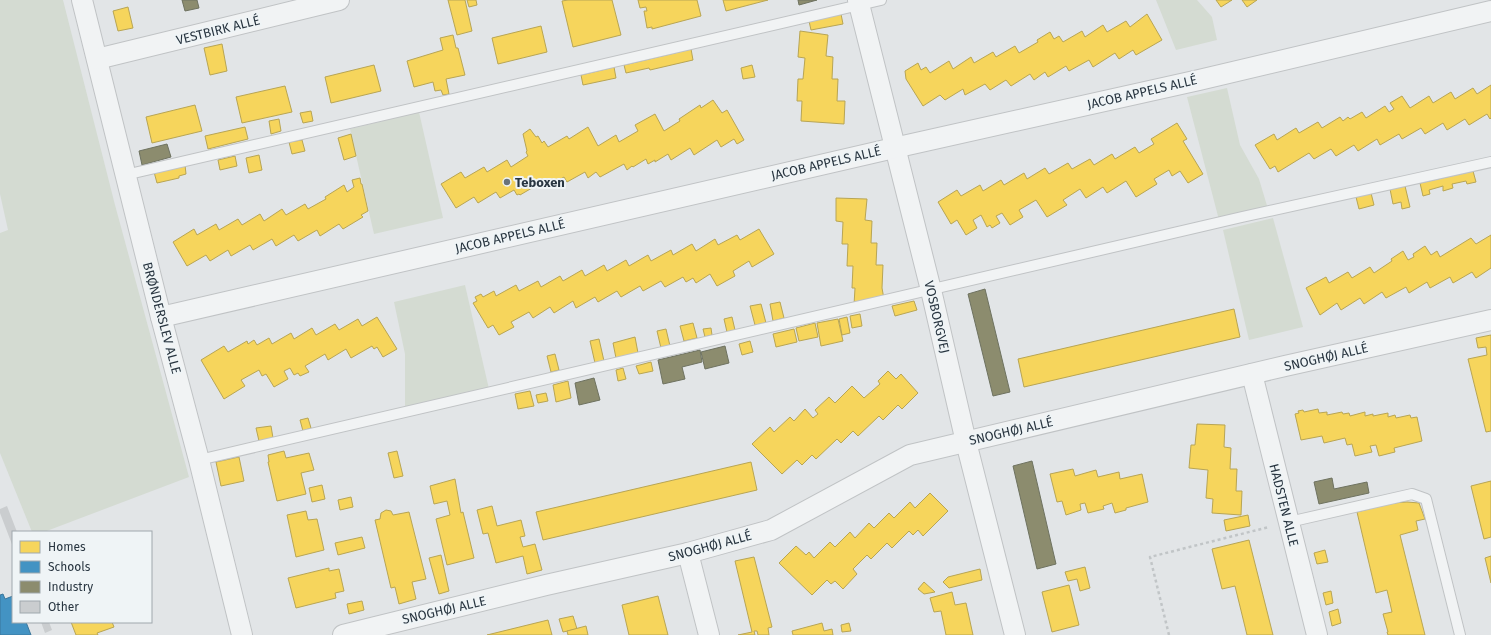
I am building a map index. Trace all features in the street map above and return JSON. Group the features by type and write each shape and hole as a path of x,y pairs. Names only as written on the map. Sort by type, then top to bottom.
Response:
{"street":[{"name":"BRØNDERSLEV ALLE","path":"82,0 242,635"},
{"name":"VESTBIRK ALLÉ","path":"97,59 339,0"},
{"name":"VOSBORGVEJ","path":"858,2 931,290 966,442 1015,635"},
{"name":"JACOB APPELS ALLÉ","path":"161,317 894,148 1199,80 1491,11"},
{"name":"SNOGHØJ ALLÉ","path":"546,585 688,553 771,530 910,455 1252,374 1491,320"},
{"name":"HADSTEN ALLE","path":"1252,374 1317,635"},
{"path":"688,553 708,635"},
{"name":"SNOGHØJ ALLE","path":"343,635 405,627 546,585"}],"lane":[{"path":"125,175 858,2 881,0"},
{"path":"199,460 1242,217 1491,162"},
{"path":"1289,522 1412,494 1426,499 1460,635"}],"path":[{"path":"1170,635 1150,558 1289,522"}],"shaded area":[{"path":"0,0 63,0 115,205 189,477 47,531 32,531 0,453 0,233 8,230 0,194"},
{"path":"1156,0 1197,0 1212,17 1217,40 1176,50"},
{"path":"1227,88 1240,145 1259,179 1268,209 1219,220 1187,97"},
{"path":"419,112 443,218 374,234 350,129"},
{"path":"1273,218 1303,327 1249,340 1223,230"},
{"path":"465,285 489,389 405,409 405,354 394,302"}],"building: Homes":[{"path":"448,0 465,0 472,31 457,35"},
{"path":"467,0 476,0 477,5 469,7"},
{"path":"612,0 621,35 573,47 562,1"},
{"path":"638,0 697,0 701,16 652,29 652,27 647,28 644,11 647,11 646,7 640,8"},
{"path":"723,0 768,0 726,11"},
{"path":"1216,0 1232,0 1221,7"},
{"path":"1242,0 1257,0 1247,7"},
{"path":"128,7 133,28 118,31 113,11"},
{"path":"841,14 843,24 811,30 809,21"},
{"path":"1147,14 1162,40 1136,55 1133,50 1119,59 1115,53 1093,67 1089,60 1069,71 1066,66 1048,77 1045,72 1034,80 1030,74 1011,86 1006,80 990,90 985,84 965,95 963,89 945,100 940,95 923,106 906,79 905,71 918,63 921,70 926,67 930,73 949,61 953,69 971,57 974,63 993,52 996,57 1015,46 1019,53 1038,42 1037,40 1050,32 1054,39 1059,36 1063,42 1082,31 1085,37 1103,25 1107,32 1126,21 1130,27"},
{"path":"541,26 547,52 498,64 492,38"},
{"path":"800,31 828,35 826,56 833,57 832,79 838,79 837,101 845,101 844,124 801,121 802,101 797,101 798,79 803,79 805,58 798,57"},
{"path":"453,35 465,75 446,79 449,94 443,95 441,90 435,91 433,82 414,87 407,61 443,50 440,38"},
{"path":"222,44 227,71 210,75 204,48"},
{"path":"691,49 693,60 650,70 649,68 626,73 624,65"},
{"path":"374,65 381,91 331,103 325,77"},
{"path":"752,65 755,77 743,79 741,68"},
{"path":"614,67 616,78 583,85 581,75"},
{"path":"1491,85 1491,118 1490,119 1487,114 1469,125 1465,119 1447,130 1443,123 1425,134 1421,128 1402,139 1399,134 1380,145 1377,139 1358,151 1354,145 1336,156 1331,149 1314,159 1309,153 1278,172 1275,166 1270,169 1255,145 1274,134 1277,140 1296,128 1299,133 1318,122 1322,128 1340,117 1343,121 1348,117 1350,119 1362,112 1366,118 1385,106 1389,112 1394,109 1390,103 1402,96 1410,108 1429,96 1433,103 1451,92 1455,99 1473,88 1477,94"},
{"path":"285,86 292,112 242,123 236,97"},
{"path":"713,100 722,113 727,110 744,140 737,144 734,139 721,147 717,140 694,155 690,148 671,160 668,154 655,162 655,160 648,164 646,159 627,170 624,164 600,177 596,172 588,178 585,172 567,182 564,177 545,188 543,184 538,187 537,185 520,195 517,195 514,190 500,198 496,192 478,203 474,197 456,208 441,184 461,172 465,178 484,167 487,172 507,160 511,167 528,156 523,134 530,129 536,137 538,136 542,143 544,141 548,147 567,136 569,139 588,127 598,146 616,135 619,142 638,131 635,125 655,114 664,131 680,121 679,119 700,105 701,108"},
{"path":"195,105 202,131 152,143 146,117"},
{"path":"311,111 313,121 303,123 300,113"},
{"path":"279,119 281,131 271,134 269,121"},
{"path":"1177,123 1187,139 1183,141 1203,174 1188,183 1180,171 1172,176 1169,170 1154,179 1157,184 1136,197 1126,181 1107,193 1103,187 1086,198 1080,189 1063,200 1067,205 1047,217 1036,200 1019,210 1023,217 1010,225 1002,213 996,216 1000,223 992,228 990,225 987,227 981,215 973,220 977,228 966,235 957,220 951,224 938,202 957,190 961,196 980,185 983,191 1001,180 1004,185 1024,173 1027,179 1045,168 1049,174 1068,163 1072,169 1090,159 1094,165 1112,154 1115,159 1135,147 1139,153 1154,144 1151,139"},
{"path":"245,127 248,139 208,149 205,136"},
{"path":"351,134 356,156 344,160 338,138"},
{"path":"302,140 305,151 292,154 289,142"},
{"path":"259,155 262,170 249,173 246,158"},
{"path":"235,156 237,166 220,170 218,160"},
{"path":"185,165 186,174 179,176 179,178 157,183 154,172"},
{"path":"1473,171 1476,182 1467,184 1466,181 1452,184 1453,188 1443,191 1443,186 1429,190 1430,194 1423,196 1420,183"},
{"path":"360,178 368,211 361,215 363,217 343,229 339,224 320,236 317,230 298,241 294,235 276,246 272,239 253,250 250,245 231,256 228,250 210,261 206,255 187,266 173,242 194,229 197,235 216,224 219,230 238,219 242,225 260,214 264,221 282,209 286,215 305,204 308,209 326,199 325,197 344,185 347,192 354,187 352,180"},
{"path":"1405,186 1410,207 1402,209 1401,202 1393,204 1390,189"},
{"path":"1371,193 1374,205 1359,209 1356,197"},
{"path":"836,198 867,199 865,220 872,221 871,243 877,243 876,265 883,265 882,288 884,299 854,305 855,288 852,288 853,266 847,266 848,244 842,244 843,222 836,221"},
{"path":"759,229 774,254 752,267 749,261 733,271 735,276 717,286 710,274 696,283 693,278 686,282 683,277 665,287 661,281 643,291 640,286 621,297 617,291 598,302 595,297 576,308 573,301 554,313 550,307 533,318 529,312 511,322 514,327 499,335 493,325 488,328 473,303 477,301 475,297 481,294 483,297 494,291 496,296 516,285 519,291 538,281 541,287 560,276 563,281 582,270 585,276 604,265 607,271 626,260 629,266 648,255 651,261 671,250 673,255 692,244 696,251 715,239 718,245 737,235 740,240"},
{"path":"1491,235 1491,268 1476,278 1472,272 1453,283 1450,277 1430,288 1427,282 1409,293 1406,287 1386,298 1382,292 1364,304 1360,298 1341,310 1337,303 1320,315 1306,288 1326,277 1329,283 1348,272 1352,278 1370,267 1374,273 1392,261 1391,259 1403,251 1408,260 1414,257 1413,254 1425,246 1431,255 1437,251 1440,257 1471,238 1476,244"},
{"path":"914,301 917,310 895,316 892,306"},
{"path":"780,302 784,318 773,321 770,304"},
{"path":"761,304 766,323 755,325 750,306"},
{"path":"1234,309 1240,337 1024,387 1018,359"},
{"path":"860,314 862,326 852,328 850,316"},
{"path":"377,317 397,349 383,357 377,347 374,349 372,346 351,358 346,349 328,360 325,354 305,366 309,372 300,376 298,373 294,375 290,368 284,371 288,379 274,387 266,374 262,376 259,370 241,380 245,386 224,399 201,360 224,346 228,352 247,341 248,344 254,340 257,345 269,338 272,344 291,333 294,339 312,328 316,335 335,324 339,330 358,319 362,326"},
{"path":"732,317 735,330 727,332 724,319"},
{"path":"847,317 850,333 842,335 839,319"},
{"path":"838,319 843,341 821,346 817,323"},
{"path":"693,323 697,338 684,341 680,326"},
{"path":"815,323 818,337 799,341 796,328"},
{"path":"711,328 712,335 705,337 703,329"},
{"path":"666,329 670,346 661,348 657,331"},
{"path":"794,329 797,342 776,347 773,334"},
{"path":"1491,335 1491,431 1486,432 1468,359 1487,355 1486,347 1478,348 1476,338"},
{"path":"635,337 638,353 616,358 613,343"},
{"path":"599,339 604,361 595,363 590,341"},
{"path":"750,341 753,352 742,355 739,344"},
{"path":"555,354 559,370 551,372 547,356"},
{"path":"651,362 653,371 639,374 636,366"},
{"path":"623,368 626,379 618,381 616,370"},
{"path":"888,371 896,379 901,374 918,393 902,409 898,405 883,420 879,416 858,436 853,431 841,443 837,439 816,459 812,455 802,465 797,460 782,474 752,444 770,427 774,432 790,417 794,421 805,409 813,418 818,414 815,410 829,397 835,403 852,386 864,398 880,384 878,381"},
{"path":"568,381 571,398 556,402 553,385"},
{"path":"530,391 534,406 518,409 515,394"},
{"path":"546,393 548,401 538,403 536,395"},
{"path":"1318,409 1319,413 1327,412 1327,415 1342,412 1343,414 1349,413 1350,416 1365,412 1365,416 1388,413 1388,417 1395,415 1396,418 1410,415 1411,418 1417,417 1422,441 1394,448 1395,452 1379,456 1376,445 1370,446 1372,452 1355,456 1352,444 1347,445 1345,438 1324,443 1322,436 1301,440 1295,414 1299,413 1298,411 1303,410 1304,412"},
{"path":"308,418 311,428 303,431 300,420"},
{"path":"1197,424 1225,425 1224,447 1231,448 1230,469 1237,469 1236,491 1242,491 1241,515 1212,513 1213,499 1206,498 1208,470 1189,468 1191,445 1195,445"},
{"path":"271,426 273,438 259,441 256,428"},
{"path":"284,451 286,458 309,453 314,470 301,473 306,494 277,501 268,462 268,455"},
{"path":"397,451 403,476 394,478 388,453"},
{"path":"239,457 244,481 221,486 216,462"},
{"path":"751,462 757,490 543,540 536,512"},
{"path":"1073,469 1075,476 1096,470 1098,477 1119,472 1120,479 1142,474 1148,502 1126,508 1126,510 1115,513 1112,503 1103,506 1104,509 1088,513 1085,503 1080,504 1081,510 1066,515 1062,501 1057,502 1050,474"},
{"path":"455,479 461,513 463,512 474,558 447,565 436,519 450,515 447,501 434,504 430,486"},
{"path":"1491,481 1491,537 1484,539 1471,486"},
{"path":"322,485 325,499 312,502 309,488"},
{"path":"930,493 948,511 923,536 918,530 913,535 909,531 892,548 887,543 871,559 867,555 853,569 857,574 843,589 835,581 831,584 827,580 812,595 779,563 796,546 806,555 809,552 814,558 830,542 835,547 850,532 855,538 869,523 874,528 889,513 894,518 910,502 915,508"},
{"path":"351,497 353,507 340,510 338,500"},
{"path":"1392,503 1419,503 1425,519 1416,521 1418,530 1400,535 1425,635 1388,635 1383,614 1392,612 1387,590 1376,593 1357,512"},
{"path":"492,506 497,526 521,520 525,536 520,537 523,547 535,544 542,570 527,574 523,556 496,563 488,533 483,534 477,510"},
{"path":"386,510 391,511 393,515 409,512 426,579 412,582 416,599 399,604 395,587 391,588 375,520 380,519 381,513"},
{"path":"306,511 308,520 317,519 324,550 296,557 287,515"},
{"path":"1248,515 1250,526 1226,531 1224,520"},
{"path":"362,537 365,548 338,555 335,543"},
{"path":"1249,540 1273,635 1247,635 1235,586 1222,589 1212,549"},
{"path":"1325,550 1328,562 1317,564 1314,553"},
{"path":"441,555 449,591 439,594 429,558"},
{"path":"1491,556 1491,583 1485,558"},
{"path":"754,557 772,627 768,628 769,635 758,635 757,631 754,631 755,635 738,635 752,632 735,561"},
{"path":"1085,567 1090,588 1080,591 1077,579 1068,581 1065,572"},
{"path":"329,568 329,571 339,569 344,591 335,593 336,598 296,608 288,578"},
{"path":"980,569 982,580 949,588 943,582 948,577"},
{"path":"924,582 935,592 924,594 918,589"},
{"path":"1069,585 1079,625 1052,632 1042,592"},
{"path":"1331,591 1333,603 1326,605 1323,593"},
{"path":"952,592 955,605 966,603 973,635 946,635 941,611 934,612 930,598"},
{"path":"658,596 668,635 629,635 622,605"},
{"path":"362,601 364,610 349,614 347,604"},
{"path":"1338,609 1341,623 1332,626 1329,612"},
{"path":"573,616 577,629 563,632 559,619"},
{"path":"548,620 552,635 487,635"},
{"path":"71,623 112,623 114,627 97,633 98,635 76,635"},
{"path":"822,623 824,631 832,629 833,635 793,635 792,631"},
{"path":"849,623 851,631 842,632 841,625"},
{"path":"586,626 588,635 568,635 567,631"}],"building: Schools":[{"path":"3,594 5,599 12,596 12,623 26,623 31,635 0,635 0,595"}],"building: Industry":[{"path":"182,0 197,0 199,8 185,11"},
{"path":"798,0 817,0 799,5"},
{"path":"167,144 171,157 142,165 139,151"},
{"path":"985,289 1010,392 993,396 968,294"},
{"path":"725,346 729,363 705,369 701,352"},
{"path":"700,350 702,362 682,367 685,379 663,384 658,360"},
{"path":"594,378 600,400 579,405 575,383"},
{"path":"1032,461 1056,564 1037,569 1013,466"},
{"path":"1332,478 1334,489 1367,482 1369,493 1319,504 1314,482"}],"building: Other":[{"path":"7,506 17,531 12,531 12,544 0,513 0,509"},
{"path":"41,623 49,623 52,630 45,633"}],"place":[{"name":"Teboxen","path":"507,182"}]}
